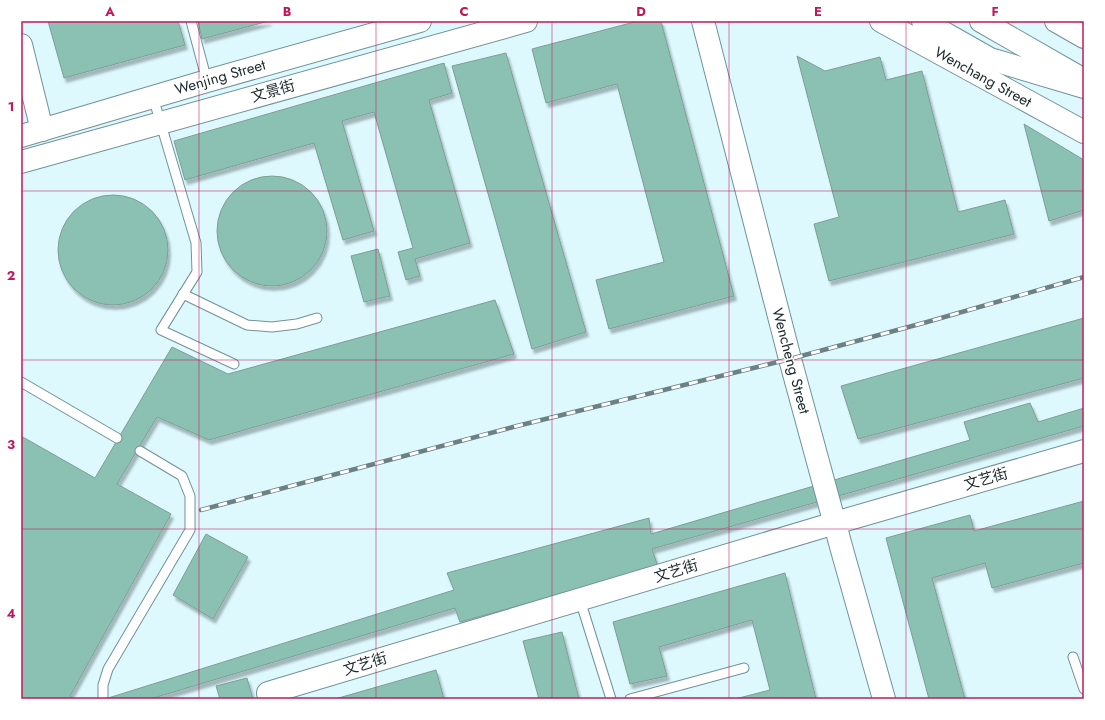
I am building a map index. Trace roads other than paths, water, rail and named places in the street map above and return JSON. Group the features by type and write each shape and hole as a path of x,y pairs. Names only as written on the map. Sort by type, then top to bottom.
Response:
{"main road":[{"name":"Wenjing Street","path":"21,136 207,81 386,25 420,21"},
{"name":"文景街","path":"21,162 526,21"},
{"name":"Wencheng Street","path":"703,21 786,344 884,699"},
{"name":"Wenchang Street","path":"881,21 1084,132"},
{"path":"924,21 990,59 1084,87"},
{"path":"981,21 1084,80"},
{"path":"1056,21 1084,37"},
{"path":"21,45 42,130"},
{"name":"文艺街","path":"268,693 835,523 1084,451"}],"lane":[{"path":"191,21 207,81"},
{"path":"153,97 196,243 197,272 161,330 234,364"},
{"path":"183,294 247,325 272,327 297,324 318,318"},
{"path":"21,382 117,438"},
{"path":"103,697 102,684 108,670 190,530 190,496 182,476 140,451"},
{"path":"580,600 611,699"},
{"path":"1073,657 1084,689"},
{"path":"630,699 744,668"}],"railway":[{"path":"201,510 517,426 790,359 1084,277"}]}
